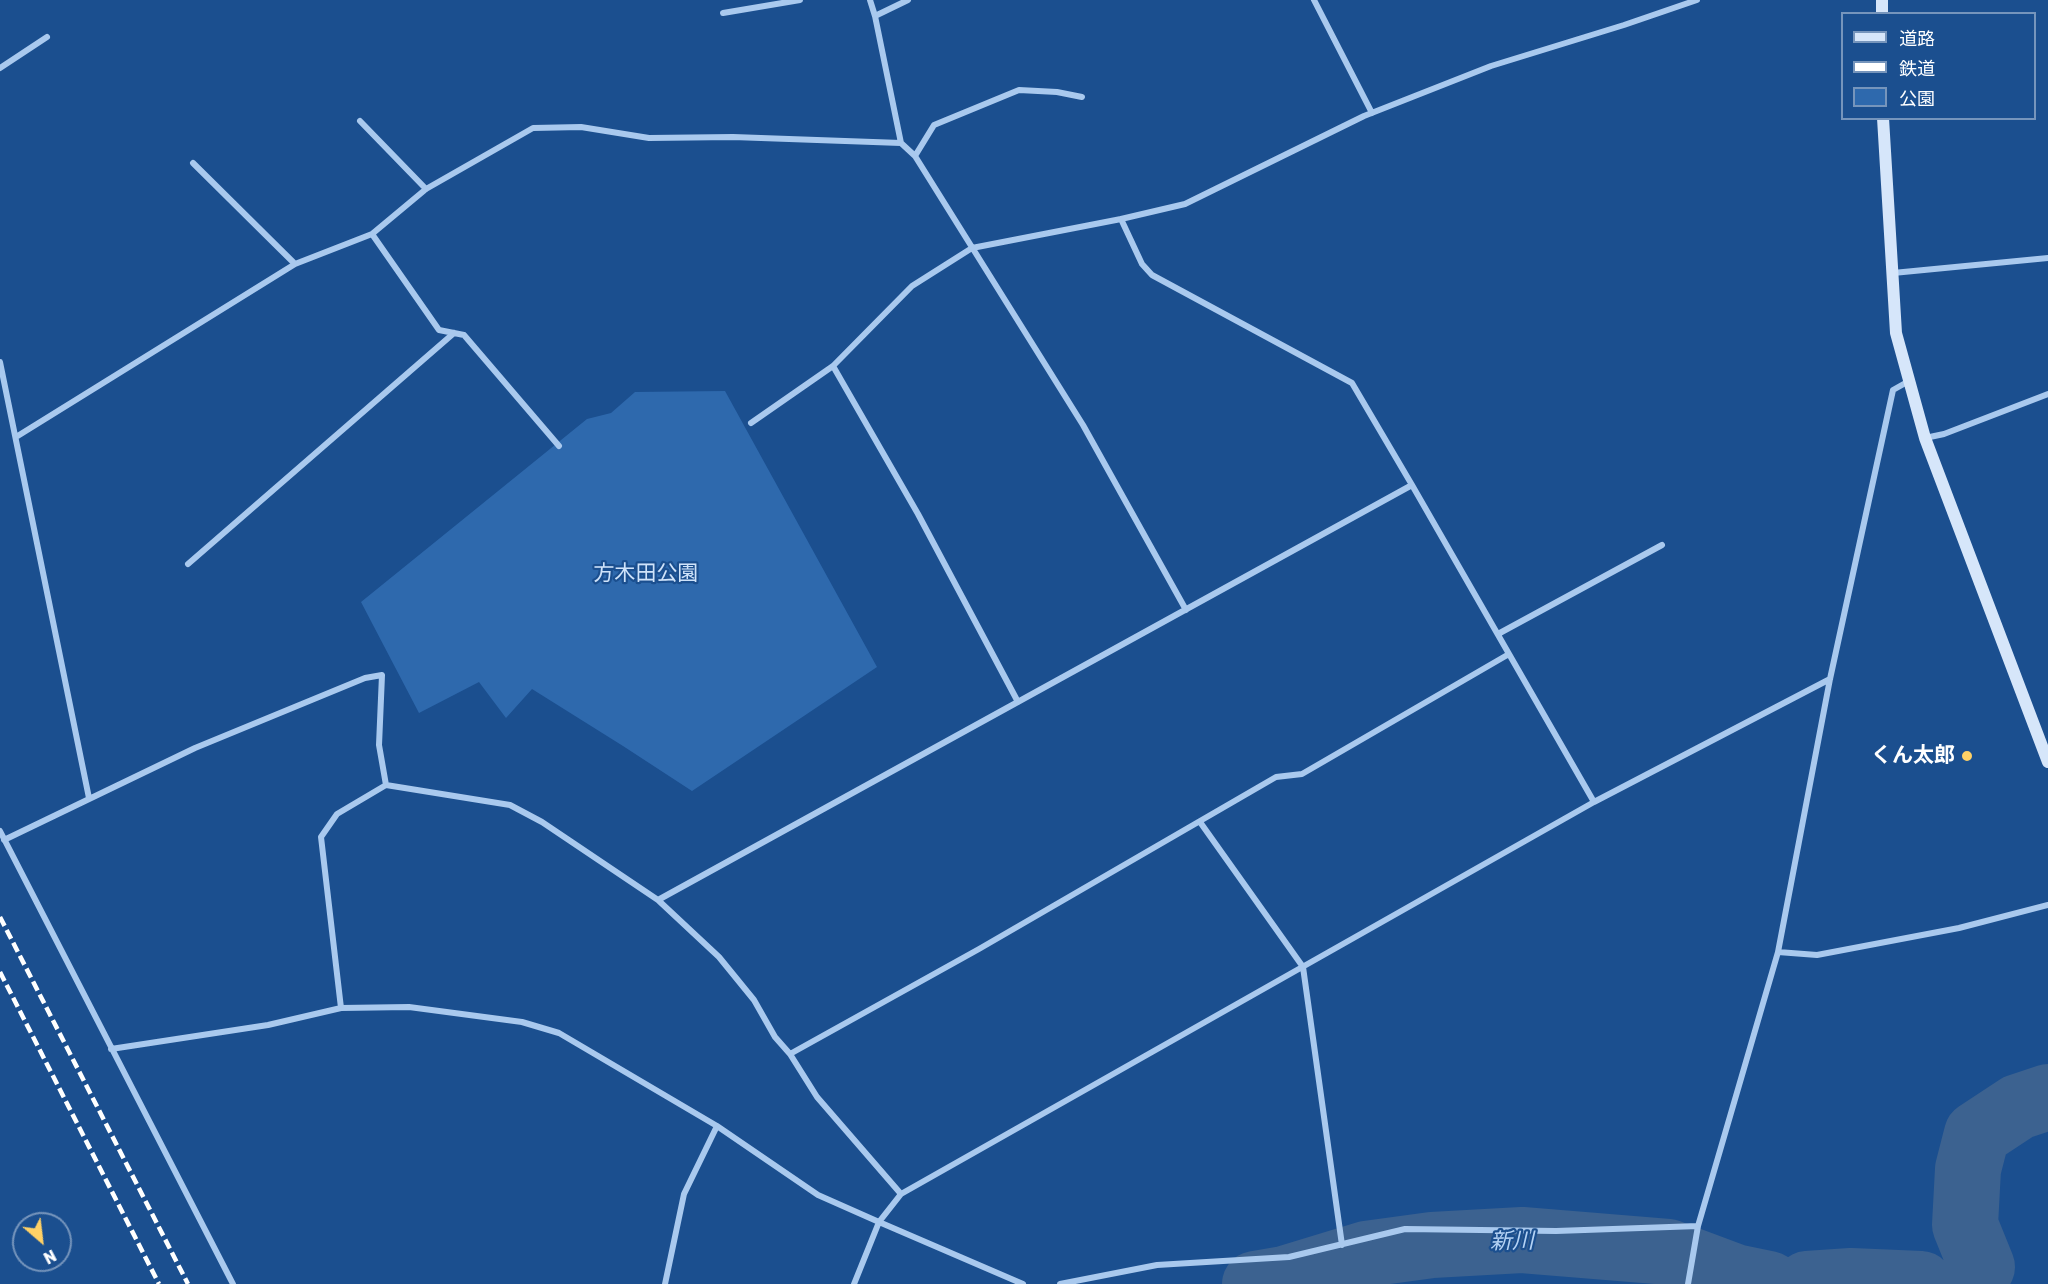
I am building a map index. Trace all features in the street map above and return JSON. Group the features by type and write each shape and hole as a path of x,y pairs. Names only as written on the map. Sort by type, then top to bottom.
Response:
{"street":[{"path":"723,13 800,0"},
{"path":"870,0 901,143 915,156 1083,425 1186,610"},
{"path":"875,16 908,0"},
{"path":"1314,0 1372,113"},
{"path":"751,423 833,366 912,286 972,248 1185,204 1372,113 1491,66 1696,0"},
{"path":"0,69 47,37"},
{"path":"915,156 934,125 1019,90 1057,92 1082,97"},
{"path":"1883,120 1896,333 1925,438 2048,762"},
{"path":"360,121 426,189"},
{"path":"16,437 295,264 372,234 426,189 533,129 581,127 649,138 733,137 901,143"},
{"path":"193,163 295,264"},
{"path":"1121,219 1142,264 1152,275 1352,384 1594,801"},
{"path":"372,234 439,330 464,335 559,446"},
{"path":"1892,273 2048,258"},
{"path":"188,564 454,333"},
{"path":"0,362 89,798"},
{"path":"833,366 918,514 1018,702"},
{"path":"1688,1284 1698,1226 1778,952 1830,679 1893,390 1909,380"},
{"path":"1925,438 1944,434 2048,394"},
{"path":"658,900 1412,485"},
{"path":"1498,634 1662,545"},
{"path":"790,1054 989,944 1276,777 1302,774 1509,654"},
{"path":"4,840 195,748 365,678 382,675 379,745 386,785"},
{"path":"854,1284 879,1222 901,1194 1594,801 1830,679"},
{"path":"341,1008 321,837 337,814 386,785 510,805 542,822 658,900 720,957 754,1000 775,1037 790,1054 817,1097 901,1194"},
{"path":"1200,822 1303,967 1342,1245"},
{"path":"0,831 233,1284"},
{"path":"1778,952 1817,955 1959,928 2048,905"},
{"path":"111,1049 268,1025 341,1008 409,1007 522,1022 559,1033 717,1126 818,1196 1023,1284"},
{"path":"665,1284 684,1194 717,1126"},
{"path":"1060,1284 1157,1266 1289,1257 1405,1229 1557,1231 1698,1226"}],"green space":[{"name":"方木田公園","path":"725,391 877,667 692,791 532,689 506,718 479,682 419,713 361,602 587,419 611,413 635,392"}],"waterway":[{"name":"新川","path":"1982,1267 1965,1225 1968,1169 1977,1134 2018,1107 2048,1097"},
{"name":"新川","path":"1255,1284 1284,1279 1366,1254 1432,1245 1522,1240 1668,1252 1735,1277 1769,1284"},
{"name":"新川","path":"1807,1284 1851,1281 1921,1284"}],"railway":[{"path":"0,917 188,1284"},
{"path":"0,972 159,1284"}],"place":[{"name":"くん太郎","path":"1967,756"}]}
